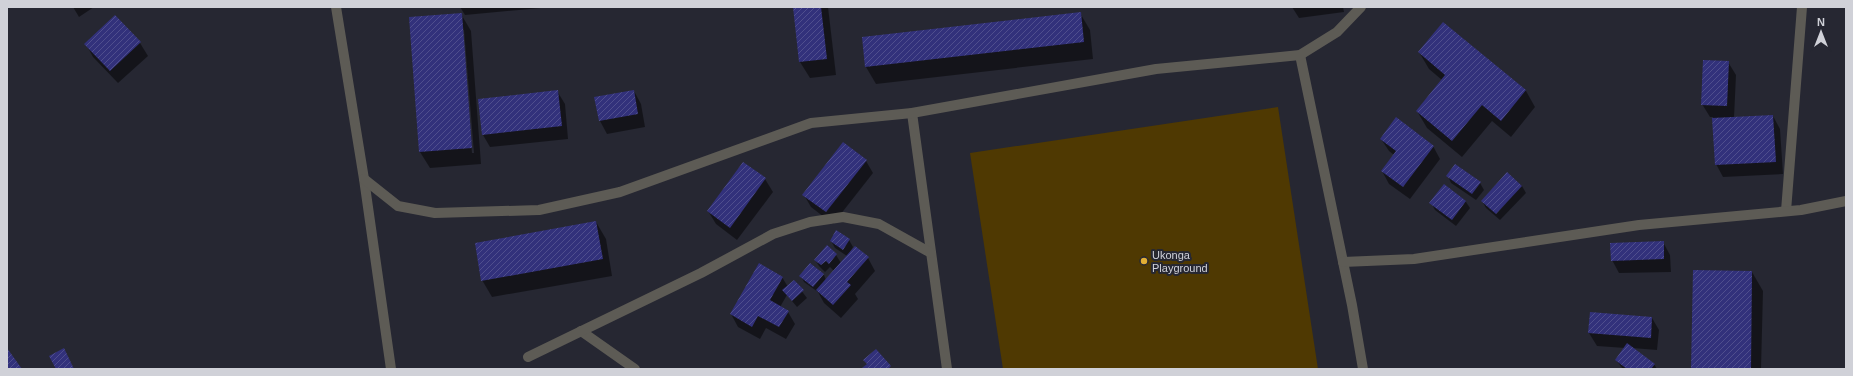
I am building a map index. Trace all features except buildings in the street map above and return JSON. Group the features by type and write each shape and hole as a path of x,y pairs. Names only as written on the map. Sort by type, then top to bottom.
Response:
{"street":[{"path":"336,7 364,180 390,369"},
{"path":"364,180 398,206 435,213 539,210 620,192 811,123 912,113 1156,69 1300,55 1337,32 1361,7"},
{"path":"1786,211 1802,7"},
{"path":"1300,55 1343,262 1363,369"},
{"path":"912,113 947,369"},
{"path":"1343,262 1414,259 1639,225 1786,211 1846,201"},
{"path":"528,357 702,273 773,234 810,222 843,217 879,224 931,253"},
{"path":"581,331 635,369"}],"shaded area":[{"name":"Ukonga Playground","path":"1278,107 1318,369 1003,369 970,153"}],"place":[{"name":"Ukonga Playground","path":"1144,261"}]}
